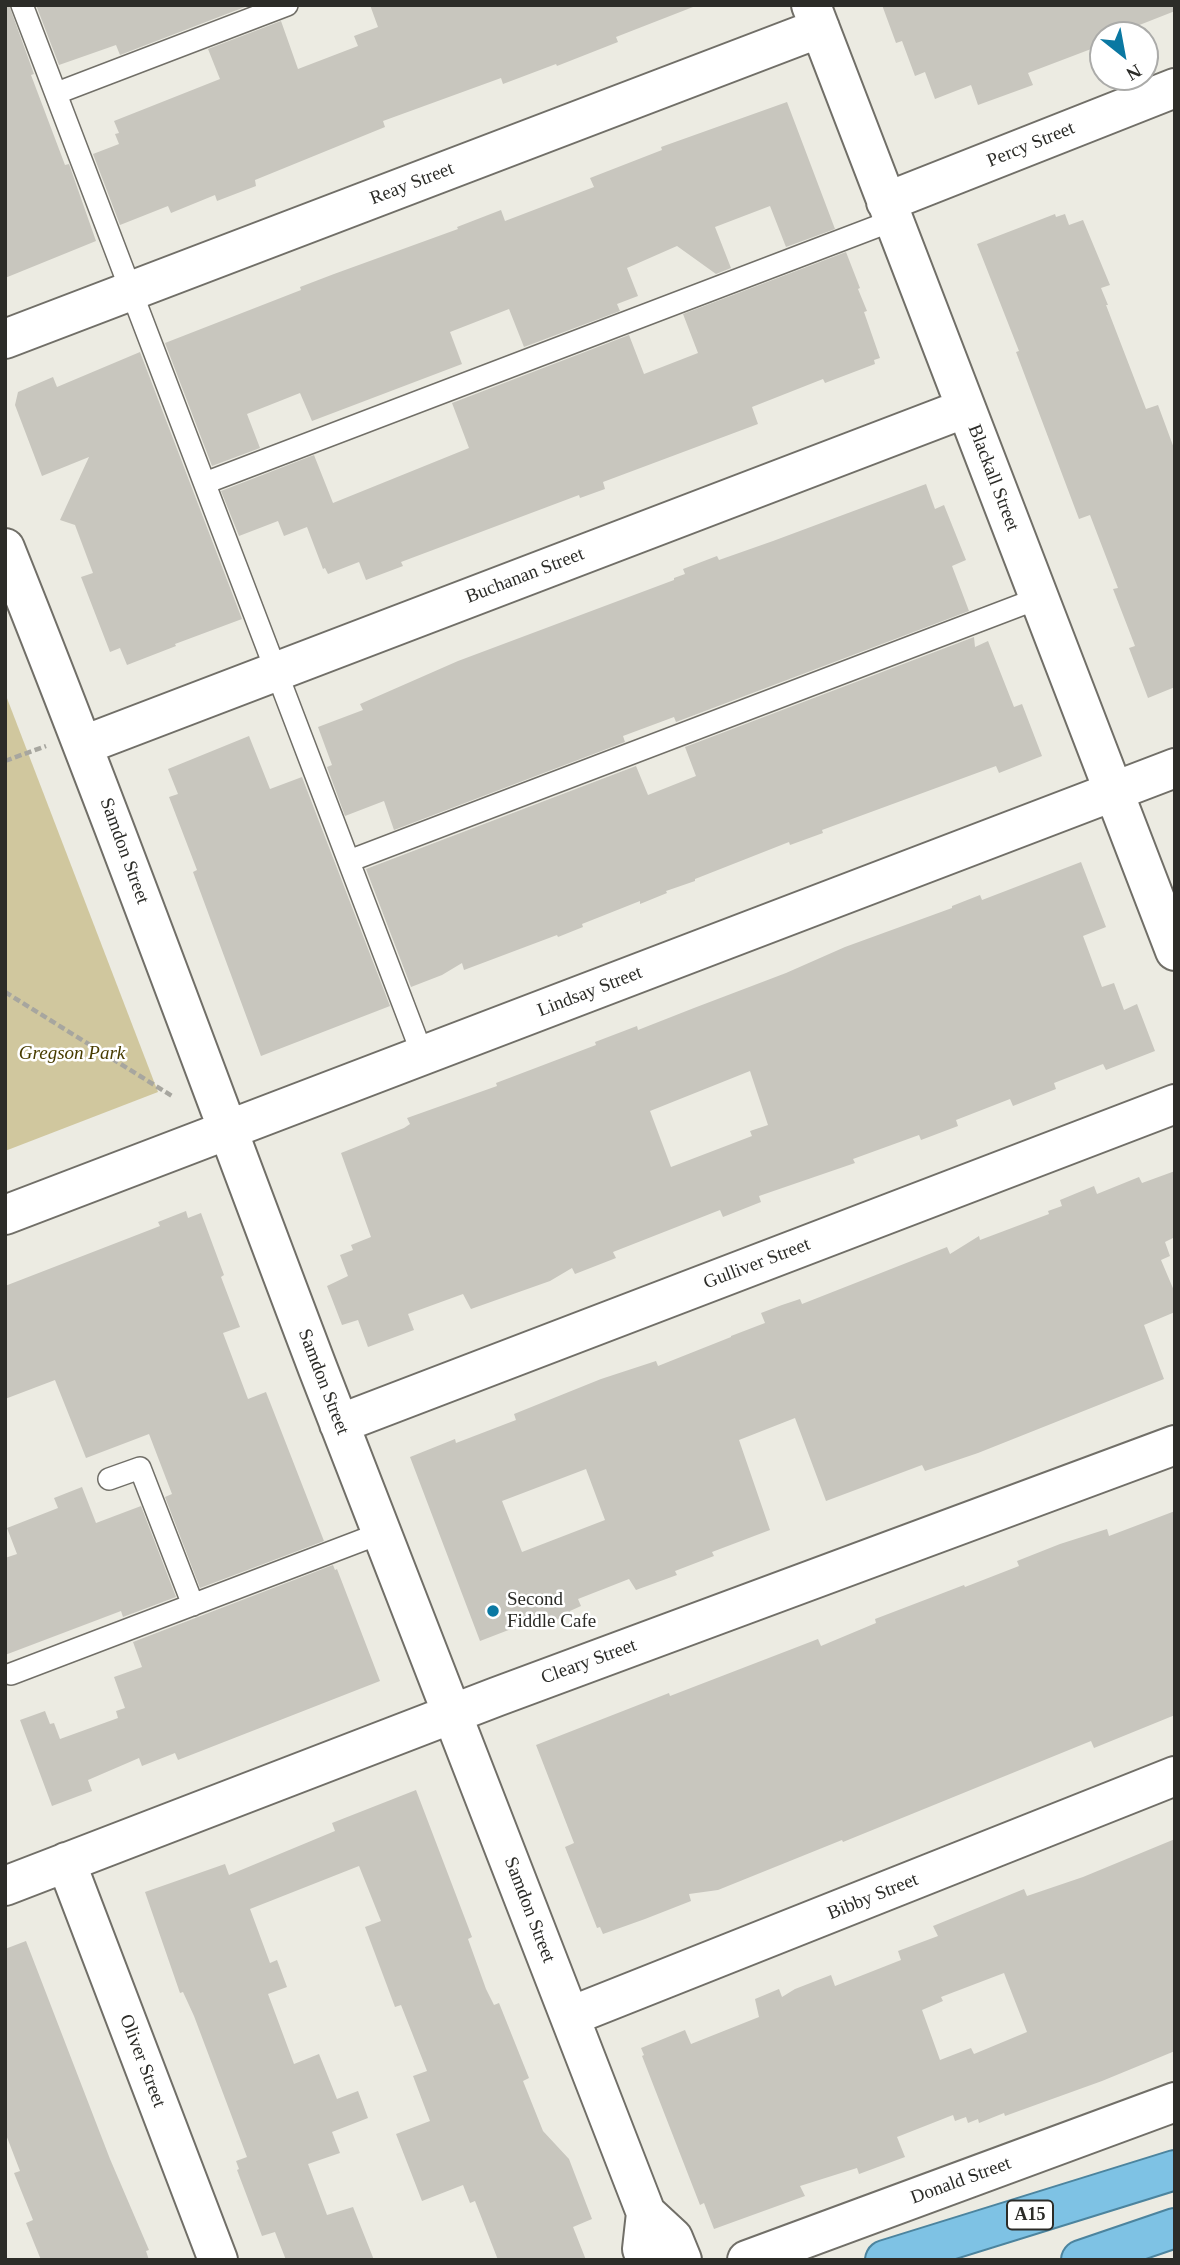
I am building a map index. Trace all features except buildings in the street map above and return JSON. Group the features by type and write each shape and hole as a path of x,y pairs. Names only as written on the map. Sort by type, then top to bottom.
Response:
{"highway":[{"name":"A15","path":"885,2260 1175,2170"},
{"path":"1080,2260 1175,2228"}],"street":[{"name":"Blackall Street","path":"815,17 1175,951"},
{"name":"Reay Street","path":"5,340 815,17"},
{"name":"Percy Street","path":"890,211 1175,88"},
{"name":"Buchanan Street","path":"84,745 966,408"},
{"name":"Samdon Street","path":"5,548 84,745 339,1424 646,2213 673,2238 682,2260"},
{"name":"Lindsay Street","path":"5,1216 1175,768"},
{"name":"Gulliver Street","path":"339,1424 1175,1104"},
{"name":"Cleary Street","path":"5,1886 452,1714 1175,1445"},
{"name":"Bibby Street","path":"570,2016 1175,1776"},
{"name":"Oliver Street","path":"66,1862 218,2260"},
{"name":"Donald Street","path":"747,2260 1175,2102"},
{"name":"Samdon Street","path":"646,2213 642,2249 646,2260"}],"lane":[{"path":"22,5 423,1056"},
{"path":"57,93 287,5"},
{"path":"205,484 890,211"},
{"path":"349,862 1039,598"},
{"path":"109,1479 140,1468 193,1605"},
{"path":"11,1674 381,1533"}],"path":[{"path":"5,992 172,1096"}],"green space":[{"name":"Gregson Park","path":"5,693 158,1092 5,1151"}],"place":[{"name":"Second Fiddle Cafe","path":"493,1611"}]}
